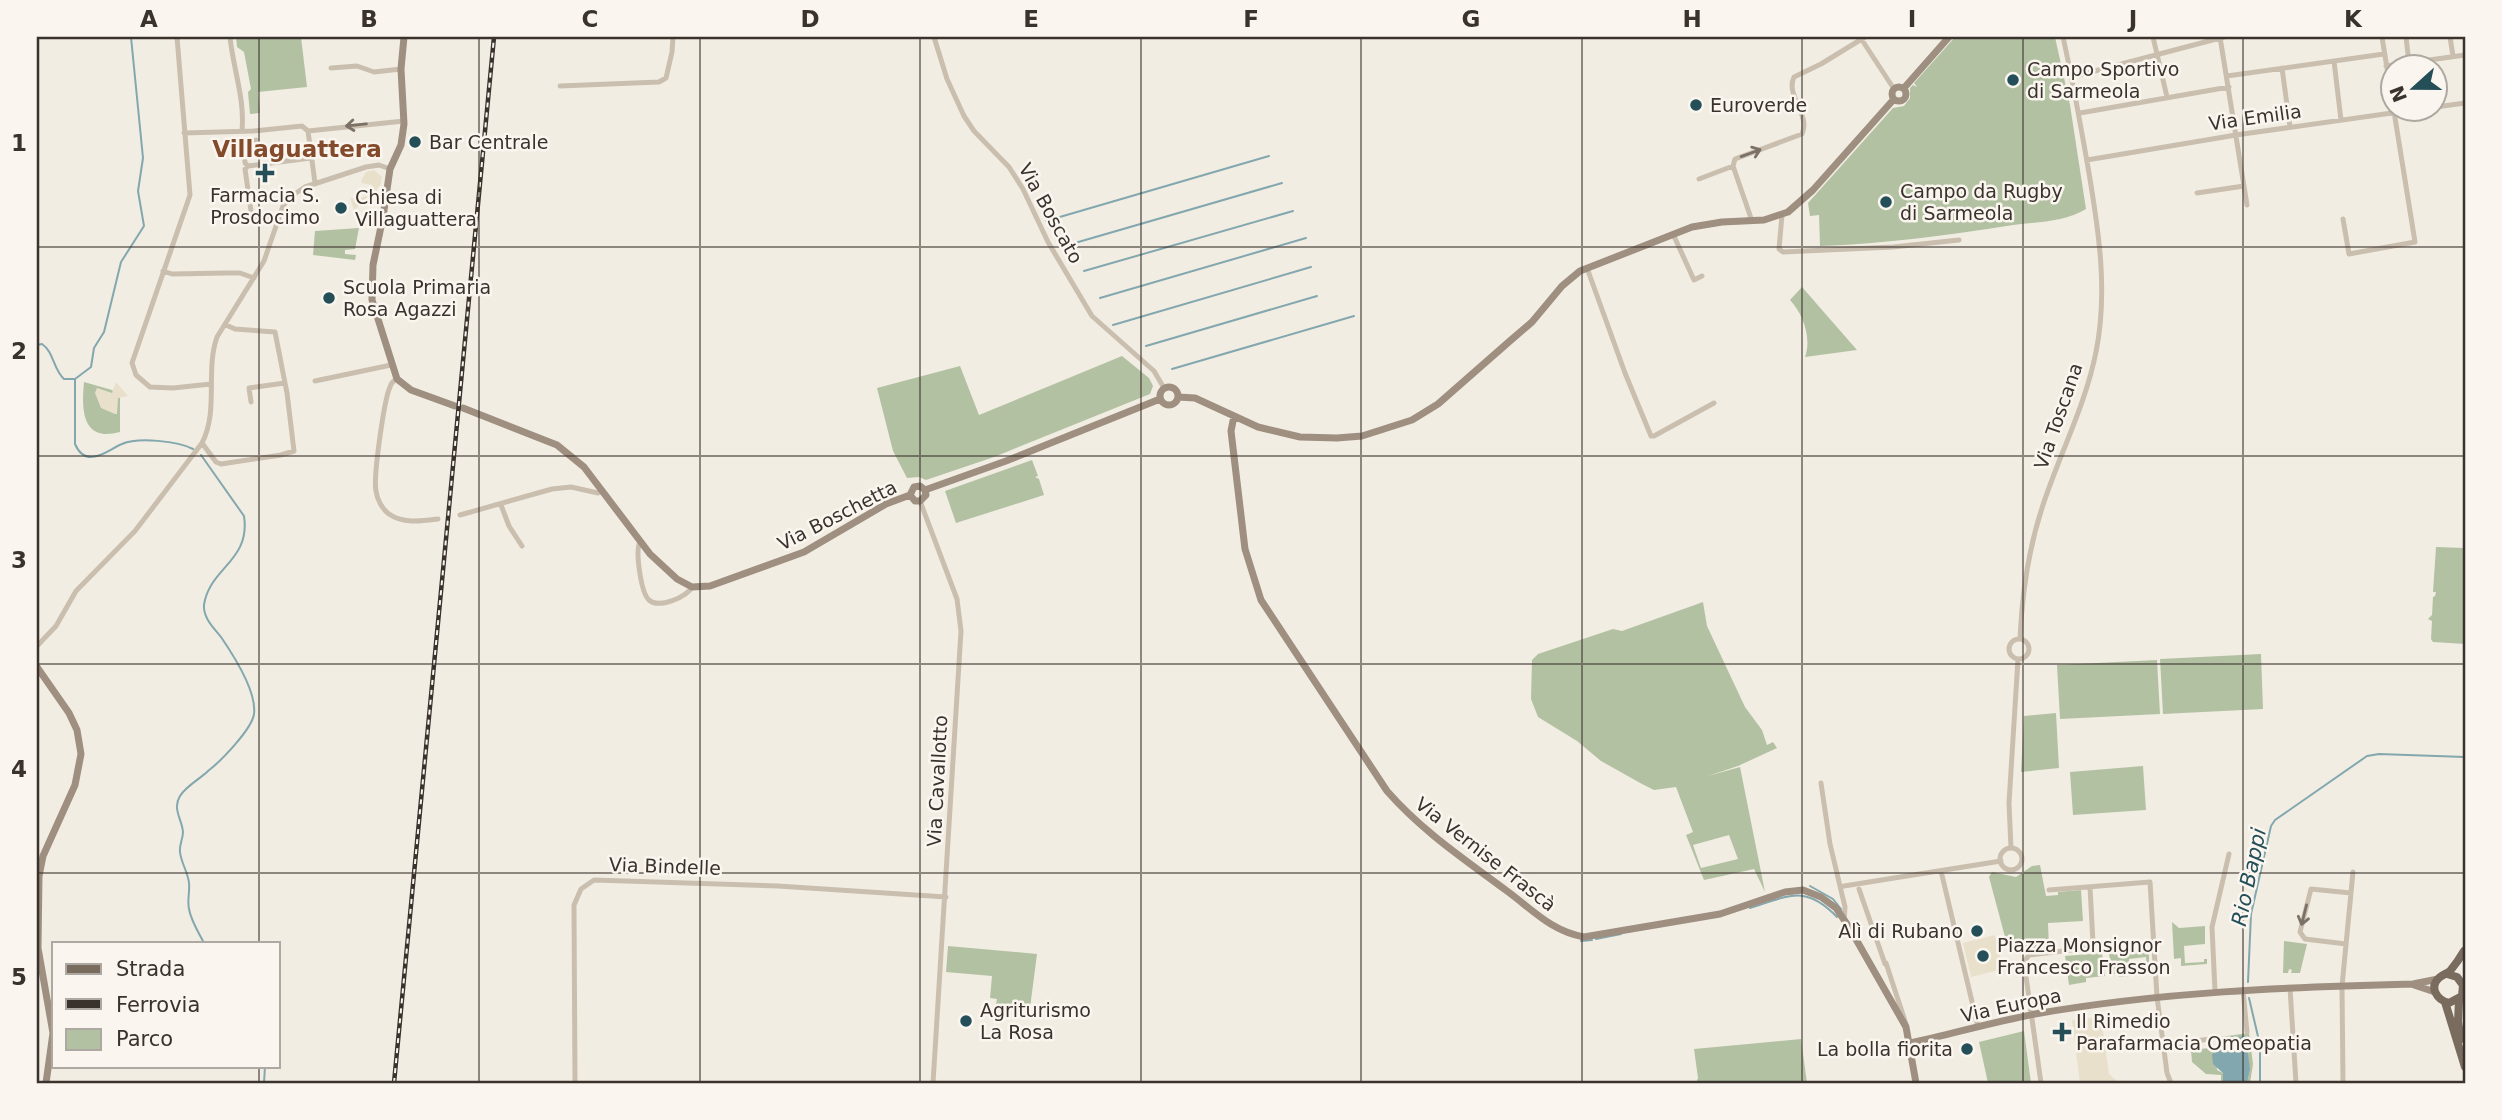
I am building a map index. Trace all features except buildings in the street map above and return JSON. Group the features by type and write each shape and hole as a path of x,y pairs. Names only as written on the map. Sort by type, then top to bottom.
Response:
{"main road":[{"path":"2463,990 2449,1003 2438,998 2435,992 2443,976 2465,949"},
{"path":"2462,1056 2457,1014 2463,990 2460,969 2465,949"},
{"path":"2443,976 2452,974 2463,990"},
{"path":"2445,1002 2465,1067"}],"street":[{"path":"177,37 190,195 132,363 136,375 149,387 173,388 211,384"},
{"path":"230,37 232,60 243,107 242,130"},
{"path":"404,37 401,69 404,121 401,145 390,169 371,283 373,307 397,379 411,390 557,445 584,467 640,542 667,570 692,587 688,593 664,602 651,602 646,596 639,570 637,548 640,542"},
{"path":"561,86 659,82 666,78 673,37"},
{"name":"Via Boscato","path":"934,37 947,79 964,116 974,131 1009,167 1023,189 1048,242 1092,316 1154,371 1164,388"},
{"path":"1903,88 1949,37"},
{"name":"Via Toscana","path":"2020,639 2023,588 2031,544 2053,475 2076,422 2096,353 2101,317 2099,229 2080,113 2063,37"},
{"path":"2153,37 2167,97"},
{"path":"2072,78 2222,37 2247,205"},
{"path":"2450,37 2453,57"},
{"path":"1752,221 1733,166 1735,159 1802,134 1805,125 1791,85 1794,77 1821,64 1862,38 1894,89"},
{"path":"2227,76 2380,55"},
{"path":"2450,57 2465,55"},
{"path":"2334,61 2341,120"},
{"path":"331,68 357,66 374,72 401,69"},
{"path":"2282,68 2290,127"},
{"path":"1894,99 1894,89 1900,86 1903,88"},
{"path":"2080,113 2229,87"},
{"path":"1894,99 1904,100 1907,95 1903,88"},
{"path":"1178,397 1195,398 1272,431 1318,439 1366,435 1412,420 1438,404 1532,322 1562,286 1587,268 1705,224 1752,221 1782,215 1813,190 1894,99"},
{"name":"Via Emilia","path":"2087,160 2380,115"},
{"path":"308,131 404,121"},
{"path":"2343,219 2349,254 2415,242 2394,122"},
{"path":"184,133 302,126 308,131 315,183"},
{"path":"248,166 245,163 244,149 247,143 256,140"},
{"path":"248,166 311,158"},
{"path":"37,646 56,626 76,591 135,531 202,443 207,433 209,417 213,347 264,261 283,206 296,191 315,183 366,167 379,165 390,169"},
{"path":"248,166 245,169 252,218"},
{"path":"1699,179 1733,166"},
{"path":"2197,193 2244,186"},
{"path":"1782,215 1778,242 1783,252 1881,248 1959,240"},
{"path":"240,220 279,218"},
{"path":"1673,234 1694,280 1702,276"},
{"path":"1587,268 1651,436 1714,403"},
{"path":"163,271 172,274 240,273 254,278"},
{"path":"202,443 216,462 221,464 291,453 295,445 278,337 275,332 234,329 226,325"},
{"path":"315,381 391,365"},
{"path":"397,379 389,387 375,479 376,493 382,507 401,520 438,519"},
{"path":"251,402 249,388 285,383"},
{"path":"1164,388 1172,388 1178,397 1176,402 1170,405 1164,404 1160,394 1164,388"},
{"path":"925,490 1006,461 1160,399"},
{"name":"Via Vernise Frascà","path":"1234,416 1231,431 1245,548 1261,600 1387,791 1410,816 1439,842 1510,893 1542,920 1569,934 1584,937 1720,914 1785,892 1803,890 1821,897 1836,908 1906,1027"},
{"path":"910,495 914,487 920,486 926,495 920,501"},
{"path":"460,515 552,489 571,487 598,493 601,491"},
{"name":"Via Boschetta","path":"692,587 710,586 804,552 886,504 910,495 915,501 920,501"},
{"name":"Via Cavallotto","path":"920,501 957,599 961,631 933,1083"},
{"path":"501,505 509,526 522,546"},
{"name":"Via Toscana","path":"2020,639 2026,641 2029,648 2025,657 2018,659 2011,656 2009,650 2011,643 2020,639"},
{"name":"Via Toscana","path":"2001,861 2008,869 2015,869 2021,864 2022,857 2020,852 2011,848 2009,803 2018,659"},
{"path":"37,667 69,713 77,730 81,754 75,785 38,865 38,948 52,1027"},
{"name":"Via Vernise Frascà","path":"1821,783 1830,844 1845,907 1844,921"},
{"path":"1844,886 2001,861 2003,852 2011,848"},
{"path":"2216,991 2212,927 2229,854"},
{"path":"1941,871 1978,1027"},
{"path":"2343,1083 2342,986 2353,872"},
{"name":"Via Bindelle","path":"575,1083 574,905 581,889 594,880 778,886 946,897"},
{"path":"2049,890 2150,882 2157,997 2163,1049 2171,1083"},
{"path":"2041,1083 2024,968 2026,958 2029,955 2088,948 2093,943 2090,887"},
{"name":"Via Vernise Frascà","path":"1859,889 1906,1020 1916,1083"},
{"path":"2346,944 2305,939 2300,932 2311,889 2351,893"},
{"name":"Via Europa","path":"1910,1043 2032,1015 2157,997 2216,991 2413,984 2443,976"},
{"name":"Via Europa","path":"2413,984 2435,992"},
{"path":"2290,988 2296,1083"},
{"path":"2247,990 2247,1032"},
{"path":"2163,1049 2185,1047 2186,1042 2211,1039"},
{"path":"46,1083 52,1052"}],"green space":[{"path":"236,37 301,37 307,87 258,92 260,113 250,114 248,92 251,89 244,52 237,47"},
{"path":"1955,37 2055,37 2070,105 2086,209 2051,221 1917,238 1820,246 1819,215 1810,216 1808,203 1893,108 1904,106 1910,98 1910,88 1913,85 1917,87 1914,83"},
{"path":"359,228 355,249 345,250 345,254 356,255 355,260 313,255 315,231"},
{"path":"1802,287 1857,350 1805,357 1807,334 1799,312 1790,300"},
{"path":"1122,356 1149,378 1153,386 1150,394 994,457 926,480 919,477 907,478 893,451 877,388 960,366 979,415"},
{"path":"84,382 112,390 120,398 120,432 98,433 87,422 83,404"},
{"path":"1032,460 1038,476 1035,477 1039,479 1044,495 956,523 945,491"},
{"path":"2436,547 2465,548 2465,644 2433,642 2431,639 2432,621 2428,619 2432,615 2436,592 2433,592"},
{"path":"1703,602 1707,626 1745,707 1762,730 1767,745 1773,742 1777,748 1708,776 1740,767 1765,892 1754,869 1704,880 1686,835 1693,832 1676,787 1654,790 1642,784 1601,761 1577,741 1538,717 1531,699 1532,660 1538,654 1613,629 1622,631","holes":["1729,835 1738,859 1701,868 1693,845"]},
{"path":"2261,654 2263,709 2163,714 2160,659"},
{"path":"2157,660 2160,714 2060,719 2057,665"},
{"path":"2056,713 2059,768 2021,772 2024,716"},
{"path":"2143,766 2146,810 2073,815 2070,772"},
{"path":"2040,865 2046,896 2081,890 2083,921 2048,923 2049,947 2016,952 2005,937 1989,877 1992,872 2016,877 2032,866"},
{"path":"2172,922 2179,928 2205,926 2205,944 2184,946 2185,963 2204,962 2204,959 2207,959 2207,964 2181,966 2181,958 2174,959"},
{"path":"2284,941 2307,944 2300,973 2291,973 2292,970 2289,969 2288,973 2283,973"},
{"path":"948,946 1037,954 1030,1008 996,1004 997,999 990,998 992,976 946,972"},
{"path":"2149,952 2149,967 2146,957 2129,959 2130,976 2119,977 2118,974 2112,974 2109,954"},
{"path":"2102,953 2105,976 2086,978 2086,982 2069,985 2065,956"},
{"path":"2024,1031 2031,1083 1988,1083 1979,1042"},
{"path":"2249,1033 2253,1064 2250,1083 2247,1083 2250,1070 2224,1047 2216,1050 2217,1070 2223,1073 2223,1083 2221,1075 2206,1074 2192,1062 2191,1050 2218,1047 2221,1043 2220,1037"},
{"path":"1801,1039 1807,1083 1696,1083 1698,1078 1694,1049"}],"shaded area":[{"path":"374,170 382,177 377,189 379,202 360,205 354,210 350,198 358,199 373,193 372,185 361,181 366,172"},
{"path":"116,382 128,396 118,398 115,414 101,408 95,393 97,388 112,393"},
{"name":"Piazza Monsignor Francesco Frasson","path":"1995,935 2003,969 1971,977 1963,943"},
{"path":"2101,1017 2109,1074 2119,1083 2080,1083 2072,1020"}],"water":[{"path":"2246,1036 2250,1070 2247,1083 2223,1083 2223,1073 2213,1064 2212,1054 2222,1049 2226,1038"}],"waterway":[{"path":"131,37 143,158 138,191 144,226 121,262 104,332 94,348 91,367 75,379 75,444 81,453 91,457 122,444 148,440 193,449"},
{"path":"1046,221 1269,156"},
{"path":"1068,245 1282,183"},
{"path":"1084,271 1293,211"},
{"path":"1100,298 1306,238"},
{"path":"1113,325 1311,267"},
{"path":"1146,346 1317,296"},
{"path":"1172,369 1354,316"},
{"path":"37,345 46,347 64,379 74,379"},
{"path":"201,455 244,516 241,544 207,592 204,610 244,674 254,705 252,720 242,736 220,760 186,789 178,801 177,810 183,832 180,852 188,879 189,909 203,942"},
{"name":"Rio Bappi","path":"2248,982 2251,914 2271,826 2275,820 2367,756 2379,754 2465,757"},
{"path":"1810,886 1833,899 1841,909"},
{"path":"1750,908 1786,897 1806,896 1826,907 1837,917"},
{"path":"1596,939 1621,934"},
{"path":"1581,941 1592,940"},
{"name":"Rio Bappi","path":"2249,998 2260,1045 2260,1083"},
{"path":"264,1083 265,1068"}],"railway":[{"path":"394,1083 494,37"}],"place":[{"name":"Campo Sportivo di Sarmeola","path":"2013,80"},
{"name":"Euroverde","path":"1696,105"},
{"name":"Bar Centrale","path":"415,142"},
{"name":"Farmacia S. Prosdocimo","path":"265,173"},
{"name":"Campo da Rugby di Sarmeola","path":"1886,202"},
{"name":"Chiesa di Villaguattera","path":"341,208"},
{"name":"Scuola Primaria Rosa Agazzi","path":"329,298"},
{"name":"Alì di Rubano","path":"1977,931"},
{"name":"Piazza Monsignor Francesco Frasson","path":"1983,956"},
{"name":"Agriturismo La Rosa","path":"966,1021"},
{"name":"Il Rimedio Parafarmacia Omeopatia","path":"2062,1032"},
{"name":"La bolla fiorita","path":"1967,1049"}],"district":[{"name":"Villaguattera","path":"297,149"}]}
